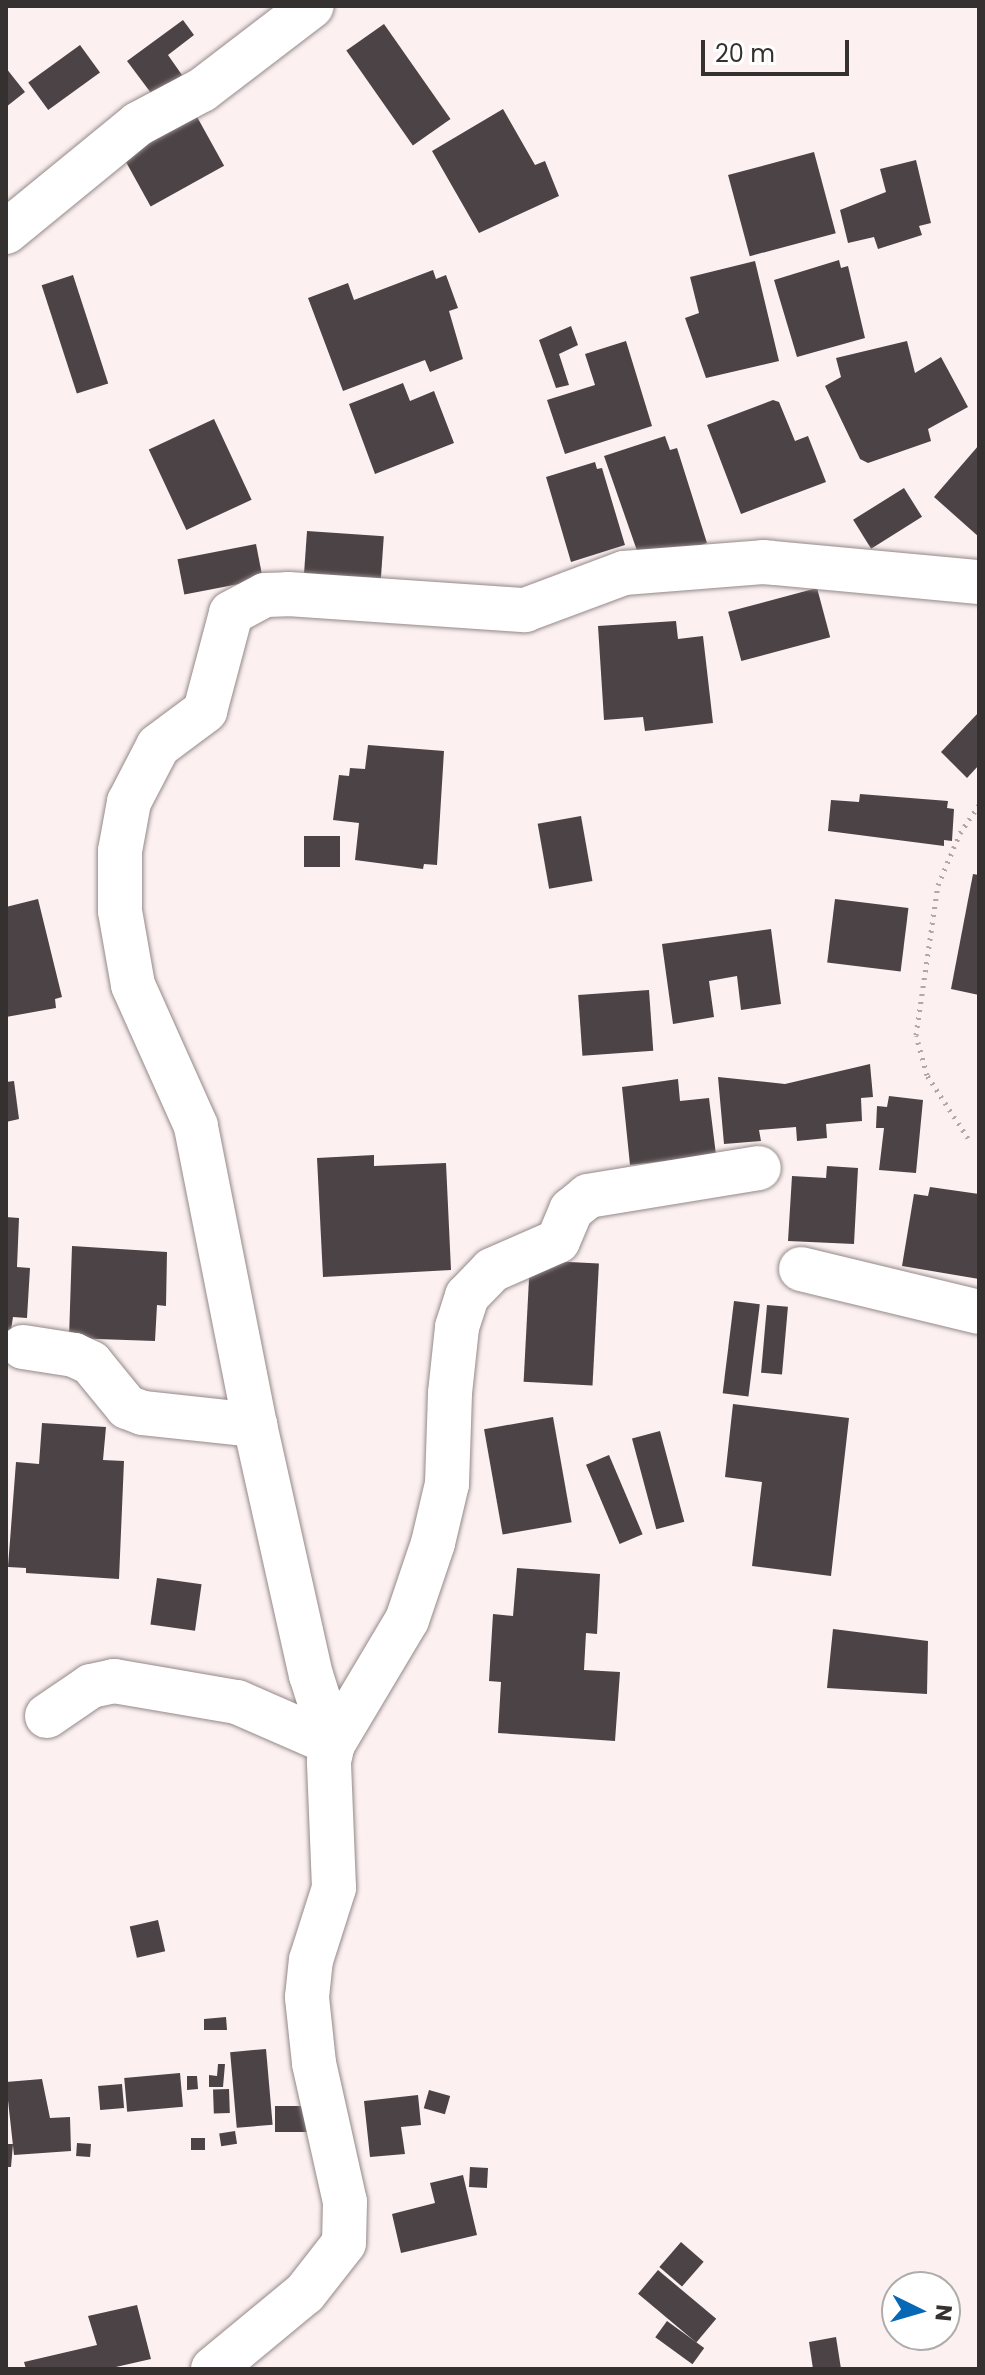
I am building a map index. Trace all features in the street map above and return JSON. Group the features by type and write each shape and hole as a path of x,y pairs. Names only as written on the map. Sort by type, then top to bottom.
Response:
{"street":[{"path":"6,232 138,124 202,90 312,6"},
{"path":"213,2369 305,2293 344,2243 345,2202 314,2063 307,1997 311,1960 334,1888 333,1744 311,1675 255,1425 196,1126 133,985 120,911 120,851 129,802 158,746 205,711 231,613 265,595 525,610 624,573 763,562 979,582"},
{"path":"333,1744 407,1620 433,1543 447,1484 451,1379 457,1327 467,1296 492,1270 558,1241 571,1210 588,1196 759,1168"},
{"path":"801,1269 979,1312"},
{"path":"23,1347 74,1355 91,1363 127,1407 143,1413 255,1425"},
{"path":"47,1716 91,1686 114,1681 237,1702 333,1744"}],"path":[{"path":"968,1138 927,1075 916,1035 938,885 960,833 979,805"}],"building":[{"path":"183,20 194,35 168,55 182,75 154,97 127,61"},
{"path":"384,24 451,119 413,145 346,50"},
{"path":"80,45 100,73 48,110 28,83"},
{"path":"6,68 25,92 6,107"},
{"path":"503,109 535,165 545,161 559,196 479,233 432,151"},
{"path":"196,115 224,166 151,206 123,156"},
{"path":"814,152 836,233 750,256 728,175"},
{"path":"916,160 931,223 919,226 922,235 878,249 874,237 848,243 840,210 886,192 880,169"},
{"path":"839,260 841,268 848,266 865,338 797,357 774,280"},
{"path":"755,261 779,361 706,378 685,318 699,313 690,277"},
{"path":"433,270 436,279 446,275 458,308 449,311 463,359 430,372 425,360 343,391 308,298 348,283 354,300"},
{"path":"73,275 108,383 77,394 42,285"},
{"path":"571,326 578,345 559,354 569,385 556,388 539,340"},
{"path":"626,341 652,426 565,454 547,400 595,385 585,354"},
{"path":"907,341 915,373 941,357 968,407 928,429 931,441 868,463 860,459 825,386 841,377 836,358"},
{"path":"403,383 410,401 434,391 454,443 375,474 349,404"},
{"path":"773,400 779,402 795,441 808,436 826,482 741,514 707,425"},
{"path":"214,419 252,500 186,530 149,449"},
{"path":"665,436 670,450 677,448 707,543 642,565 604,456"},
{"path":"979,445 979,537 934,497"},
{"path":"595,462 597,469 602,468 625,545 571,562 546,477"},
{"path":"904,488 922,517 871,549 853,520"},
{"path":"307,531 384,536 381,579 304,574"},
{"path":"256,544 263,579 184,595 177,559"},
{"path":"817,588 830,637 741,661 728,612"},
{"path":"676,621 678,639 703,636 713,723 645,731 643,717 604,720 598,626"},
{"path":"979,712 979,765 967,778 941,752"},
{"path":"368,745 444,751 437,865 424,864 423,869 355,860 359,823 333,820 339,775 349,776 350,768 365,769"},
{"path":"860,794 948,801 947,808 954,809 952,841 944,840 944,846 828,831 831,800 859,802"},
{"path":"581,816 592,881 549,889 538,824"},
{"path":"304,836 340,836 340,867 304,867"},
{"path":"973,874 979,875 979,995 951,989"},
{"path":"38,899 62,997 55,999 56,1008 6,1017 6,907"},
{"path":"835,899 908,908 901,972 827,963"},
{"path":"771,929 781,1004 741,1010 737,976 709,981 714,1017 673,1024 662,944"},
{"path":"649,990 653,1051 582,1056 578,995"},
{"path":"870,1064 873,1097 861,1098 862,1121 826,1124 827,1138 797,1141 796,1127 759,1130 761,1141 724,1144 718,1077 785,1084"},
{"path":"678,1079 680,1101 709,1098 716,1155 630,1165 622,1087"},
{"path":"14,1081 19,1119 6,1122 6,1082"},
{"path":"889,1096 923,1100 916,1173 879,1170 884,1128 876,1128 877,1106 887,1107"},
{"path":"374,1155 374,1166 446,1163 451,1270 323,1277 317,1158"},
{"path":"827,1166 858,1168 854,1244 788,1241 792,1176 826,1178"},
{"path":"930,1187 979,1194 979,1279 902,1266 914,1194 928,1196"},
{"path":"6,1217 19,1218 17,1267 30,1268 27,1318 13,1317 11,1330 6,1330"},
{"path":"72,1246 167,1252 166,1306 157,1305 155,1341 69,1338"},
{"path":"530,1260 599,1264 593,1385 524,1382"},
{"path":"734,1301 760,1304 748,1396 723,1393"},
{"path":"767,1305 788,1307 782,1375 761,1373"},
{"path":"733,1404 849,1418 831,1576 752,1566 762,1482 725,1477"},
{"path":"553,1417 572,1522 503,1535 484,1429"},
{"path":"42,1423 106,1427 103,1460 124,1461 119,1579 26,1573 26,1568 8,1567 16,1462 39,1464"},
{"path":"660,1431 684,1522 656,1529 632,1439"},
{"path":"609,1455 643,1534 620,1544 586,1465"},
{"path":"517,1568 600,1574 597,1634 586,1633 584,1670 620,1672 615,1741 498,1733 501,1682 489,1681 493,1614 513,1616"},
{"path":"157,1578 202,1584 195,1631 150,1625"},
{"path":"833,1629 928,1641 927,1694 827,1688"},
{"path":"158,1920 165,1951 137,1958 130,1927"},
{"path":"226,2017 227,2030 204,2030 204,2019"},
{"path":"266,2049 273,2125 237,2128 230,2052"},
{"path":"218,2064 225,2064 223,2087 209,2087 209,2075 217,2076"},
{"path":"180,2073 183,2107 127,2112 124,2078"},
{"path":"187,2076 197,2076 198,2089 187,2090"},
{"path":"42,2079 50,2118 70,2117 71,2151 14,2155 6,2082"},
{"path":"122,2084 124,2108 100,2110 98,2086"},
{"path":"229,2089 230,2113 214,2114 213,2090"},
{"path":"429,2090 450,2096 445,2114 424,2108"},
{"path":"418,2095 421,2125 401,2127 405,2154 370,2157 364,2101"},
{"path":"275,2106 312,2106 312,2132 275,2132"},
{"path":"235,2131 237,2144 221,2146 219,2134"},
{"path":"191,2138 205,2138 205,2150 191,2150"},
{"path":"77,2143 91,2144 90,2157 76,2156"},
{"path":"6,2144 13,2144 11,2167 6,2167"},
{"path":"470,2167 488,2168 487,2188 469,2187"},
{"path":"463,2175 477,2235 401,2253 392,2214 435,2203 430,2183"},
{"path":"681,2242 704,2262 682,2287 659,2267"},
{"path":"658,2270 716,2319 696,2343 638,2294"},
{"path":"137,2305 151,2359 107,2369 26,2369 24,2362 97,2345 88,2316"},
{"path":"667,2321 704,2348 692,2364 655,2337"},
{"path":"836,2337 841,2369 813,2369 809,2342"}]}
